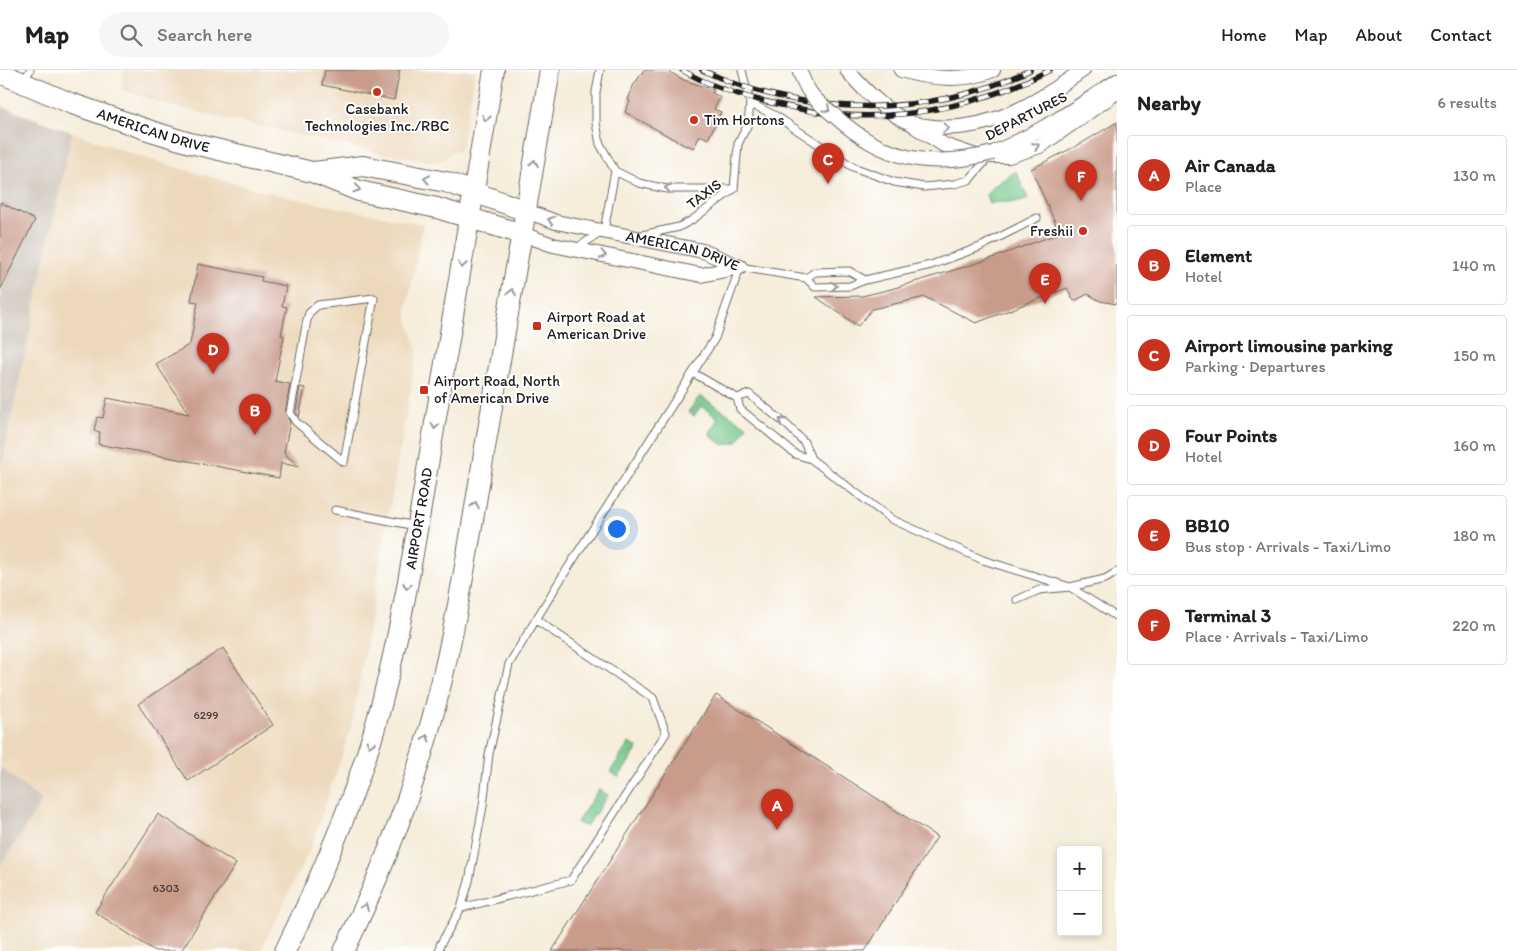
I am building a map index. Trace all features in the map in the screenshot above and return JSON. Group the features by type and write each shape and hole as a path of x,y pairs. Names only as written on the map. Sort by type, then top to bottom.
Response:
{"main road":[{"name":"AIRPORT ROAD","path":"285,951 316,886 344,820 371,740 397,634 494,70"},
{"path":"344,951 366,906 401,817 435,708 457,606 550,70"},
{"name":"AMERICAN DRIVE","path":"0,73 27,77 70,103 159,133 312,172 359,191 437,208 522,234"},
{"name":"AMERICAN DRIVE","path":"312,172 363,166 446,182 526,211"}],"street":[{"name":"DEPARTURES","path":"799,70 809,92 851,131 878,148 899,156 921,160 953,161 993,153 1070,112 1117,81"},
{"path":"847,70 868,93 890,111 944,145 976,156 1009,156 1040,146 1117,92"},
{"path":"901,70 928,78 984,74 993,70"},
{"path":"912,124 967,128 991,122 1026,106 1083,70"},
{"name":"AMERICAN DRIVE","path":"526,211 556,222 703,251 740,267"},
{"name":"AMERICAN DRIVE","path":"522,234 553,245 701,275 740,267"}],"lane":[{"path":"574,249 604,231 615,171 600,144 596,123 596,92 600,70"},
{"path":"734,189 738,144 748,124 750,103 742,70"},
{"path":"750,103 776,116 852,167 894,182 924,187 954,184 969,180 989,156"},
{"name":"TAXIS","path":"615,171 639,183 667,190 734,189"},
{"name":"TAXIS","path":"633,237 679,227 692,220 734,189"},
{"path":"439,951 440,945 461,908 471,872 484,806 489,754 510,664 562,576 715,338 740,267 806,278 815,287 850,286 865,280 931,265 980,247 1037,218"},
{"path":"806,278 816,272 849,271 865,280"},
{"path":"374,298 344,462 296,422 290,413 306,320 309,313 318,305 374,298"},
{"path":"693,373 737,398 740,409 795,454 811,459 890,519 983,560 1070,587 1117,617"},
{"path":"737,398 748,394 788,426 804,442 811,459"},
{"path":"335,510 417,526"},
{"path":"1017,600 1039,590 1070,587 1105,579 1117,572"},
{"path":"461,908 571,880 666,734 653,698 536,620"}],"shaded area":[{"path":"124,70 476,70 462,144 458,152 452,151 445,159 434,162 380,153 174,107 121,89"},
{"path":"0,106 72,132 0,472"},
{"path":"72,132 141,157 225,181 309,202 423,224 406,311 417,352 352,724 311,846 261,951 0,951 0,867 42,801 0,767 0,473"},
{"path":"0,767 42,801 0,867"}],"green space":[{"path":"1016,171 1028,199 1019,202 989,204 986,195 992,187"},
{"path":"700,396 747,426 737,442 724,445 711,437 710,432 718,418 701,406 694,416 688,412"},
{"path":"629,743 638,748 619,777 610,772"},
{"path":"599,789 608,795 586,827 577,822"}],"building":[{"name":"Casebank Technologies Inc./RBC","path":"325,70 400,70 394,100 322,85"},
{"path":"644,70 666,70 684,80 714,90 712,93 720,97 714,109 721,112 708,139 700,135 694,148 686,146 625,112 630,101 628,100 633,86"},
{"path":"1117,122 1117,304 1100,301 1088,294 1074,301 1067,288 976,323 925,297 872,309 858,326 816,297 862,296 891,289 984,261 1060,233 1031,169 1082,143"},
{"path":"0,202 35,220 0,290"},
{"path":"198,264 262,277 261,281 286,286 282,306 287,307 281,335 284,336 275,381 290,384 285,412 290,422 284,453 299,467 281,463 279,478 98,444 100,432 94,431 97,417 103,418 107,398 189,414 156,364 190,344 198,302 191,301"},
{"path":"300,387 305,388 299,417 296,412"},
{"path":"223,648 273,725 188,781 138,704"},
{"path":"716,695 937,837 865,951 552,951"},
{"path":"158,814 236,864 181,951 155,951 95,912"}],"railway":[{"path":"682,70 714,86 760,100 825,113 870,116 923,111 976,100 1050,70"},
{"path":"702,70 741,86 782,97 824,104 866,106 909,104 950,97 991,86 1030,70"}],"place":[{"name":"Casebank Technologies Inc./RBC","path":"377,92"},
{"name":"Tim Hortons","path":"694,120"},
{"name":"Airport limousine parking","path":"828,184"},
{"name":"Terminal 3","path":"1081,201"},
{"name":"Freshii","path":"1083,231"},
{"name":"BB10","path":"1045,304"},
{"name":"Airport Road at American Drive","path":"537,326"},
{"name":"Four Points","path":"213,374"},
{"name":"Airport Road, North of American Drive","path":"424,390"},
{"name":"Element","path":"255,435"},
{"name":"Air Canada","path":"777,830"}]}
